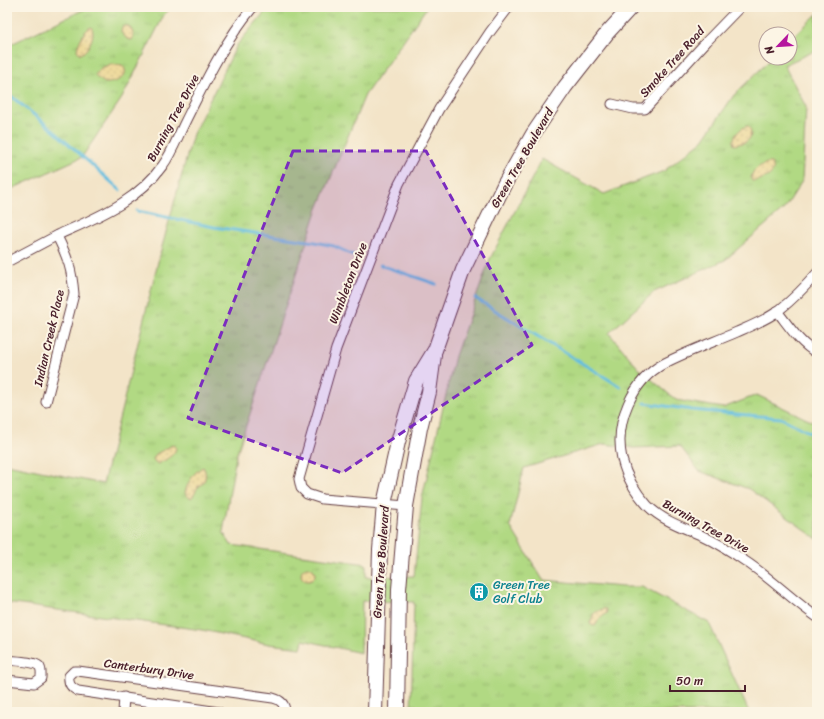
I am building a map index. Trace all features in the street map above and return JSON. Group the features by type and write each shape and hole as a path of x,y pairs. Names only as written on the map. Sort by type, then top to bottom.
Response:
{"main road":[{"name":"Green Tree Boulevard","path":"397,712 399,589 406,506 420,428 429,392 435,350 463,270 508,178 533,134 565,86 608,32 631,7"},
{"name":"Green Tree Boulevard","path":"375,712 380,550 384,504 398,442 416,381 435,350"}],"street":[{"name":"Burning Tree Drive","path":"7,262 104,214 142,189 164,164 217,58 230,37 253,7"},
{"name":"Wimbleton Drive","path":"406,506 322,499 307,494 301,488 299,478 336,349 399,184 440,109 490,32 510,7"},
{"name":"Smoke Tree Road","path":"612,104 633,109 645,109 707,40 740,7"},
{"name":"Indian Creek Place","path":"46,402 74,294 73,277 69,261 57,236"},
{"name":"Burning Tree Drive","path":"817,273 810,282 777,311 753,325 664,364 649,375 636,389 628,405 621,427 622,458 625,468 634,489 649,506 662,517 706,538 745,561 773,581 817,617"},
{"path":"777,311 796,336 817,353"},
{"path":"7,660 39,666 41,670 41,678 34,683 7,680"},
{"name":"Canterbury Drive","path":"219,712 78,691 69,683 69,676 74,671 78,671 273,698 279,699 282,702 285,712"},
{"path":"123,712 124,697"}],"highlighted area":[{"path":"293,151 426,151 532,345 342,473 188,418"}],"green space":[{"path":"89,7 172,7 164,15 122,98 82,157 7,191 7,46"},
{"path":"269,7 427,7 365,95 317,211 236,456 223,532 231,545 366,564 366,577 414,576 422,498 455,356 490,259 542,159 604,194 664,171 703,140 734,95 764,66 785,66 806,107 802,181 785,208 725,260 654,292 609,333 639,369 676,400 723,408 757,395 817,424 817,539 749,489 699,471 680,446 634,448 604,444 524,468 510,526 543,580 623,587 642,587 709,623 749,712 411,712 414,602 362,601 361,653 303,640 301,648 269,644 202,630 7,603 7,464 103,484 160,254 193,134 237,45"},
{"path":"817,14 817,50 798,59 798,32"}],"sand":[{"path":"128,26 132,30 132,40 127,39 121,32 122,27"},
{"path":"91,27 93,34 90,43 86,50 80,54 77,50 80,40 86,31"},
{"path":"111,64 122,65 125,69 125,73 124,76 117,81 105,83 95,75 101,68"},
{"path":"748,126 751,134 749,140 734,145 733,141 737,133"},
{"path":"767,163 771,163 773,167 771,174 760,180 752,181 751,178 755,170"},
{"path":"173,445 176,447 176,450 172,455 158,464 155,462 153,459 156,454"},
{"path":"203,467 205,474 204,481 198,487 193,497 188,497 185,493 189,482 197,471"},
{"path":"305,567 311,567 315,571 315,577 311,581 305,581 301,577 301,571"},
{"path":"606,609 607,613 599,619 595,626 591,625 590,623 594,613"}],"waterway":[{"path":"7,93 54,131 120,190"},
{"path":"137,211 214,227 315,242 334,246 355,256"},
{"path":"380,265 436,284"},
{"path":"475,298 621,387"},
{"path":"645,403 692,410 781,418 811,433 817,442"}],"place":[{"name":"Green Tree Golf Club","path":"479,592"}]}
